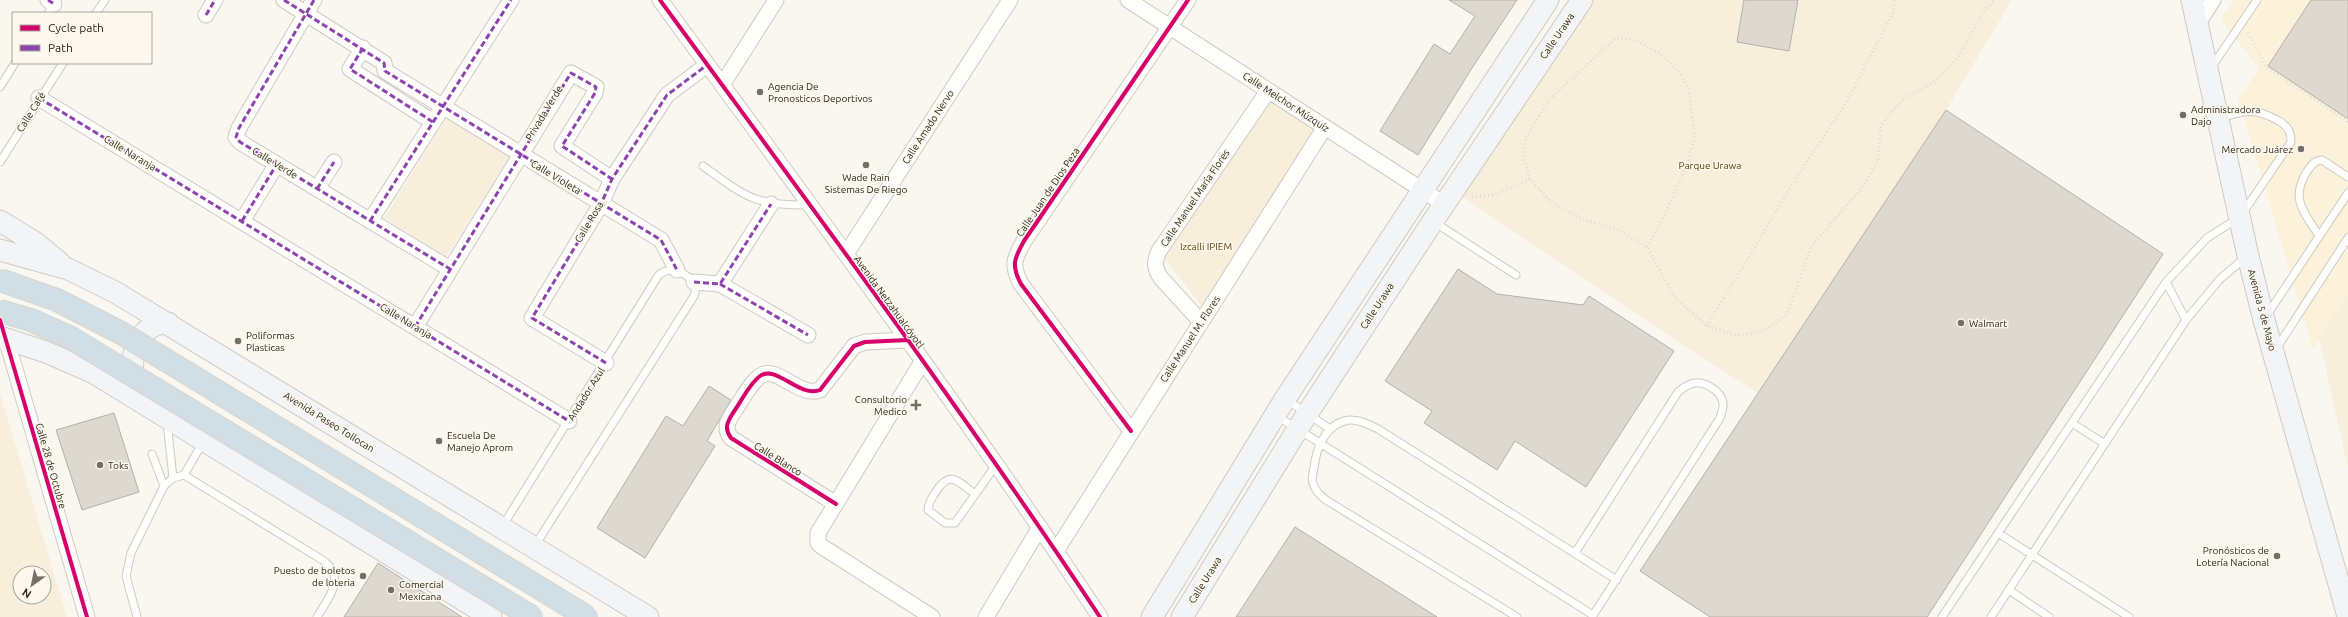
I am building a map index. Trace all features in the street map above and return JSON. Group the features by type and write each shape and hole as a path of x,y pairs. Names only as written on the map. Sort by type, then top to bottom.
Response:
{"highway":[{"path":"0,280 57,300 123,334 587,617"},
{"path":"0,311 31,320 71,338 532,617"}],"main road":[{"path":"1152,617 1280,407 1422,189 1548,0"},
{"name":"Calle Urawa","path":"1182,617 1302,421 1443,206 1582,0"},
{"name":"Avenida 5 de Mayo","path":"2192,0 2209,72 2248,256 2264,320 2348,616"},
{"path":"0,222 36,243 68,269"},
{"name":"Avenida Paseo Tollocan","path":"0,250 68,269 115,292 648,617"},
{"path":"143,402 133,381 132,369 135,351 145,333 156,326 168,323"},
{"path":"2,332 94,373 143,402 203,442 491,617"}],"street":[{"path":"206,15 215,0"},
{"path":"284,0 305,13"},
{"name":"Calle Verde","path":"314,0 239,128 236,137 240,142 450,269"},
{"path":"370,221 511,0"},
{"name":"Avenida Netzahualcóyotl","path":"660,0 908,340 922,362 1040,527 1100,617"},
{"path":"722,85 776,0"},
{"name":"Calle Amado Nervo","path":"846,254 1010,0"},
{"name":"Calle Melchor Múzquiz","path":"1128,0 1422,189 1443,206"},
{"name":"Calle Juan de Dios Peza","path":"1131,431 1021,284 1015,272 1014,262 1024,241 1188,0"},
{"path":"2198,23 2213,0"},
{"name":"Calle Violeta","path":"305,13 363,48 384,63 385,71 519,155 661,240 677,270"},
{"path":"363,48 350,69 433,122"},
{"name":"Calle Rosa","path":"606,363 532,318 601,204 612,179 666,95 707,65"},
{"name":"Privada Verde","path":"519,155 571,73 596,88 562,146 612,179"},
{"name":"Calle Manuel María Flores","path":"1201,322 1161,278 1156,270 1154,262 1158,251 1268,91"},
{"name":"Calle Naranja","path":"39,98 569,421"},
{"name":"Calle Manuel M. Flores","path":"1056,551 1325,127"},
{"path":"414,327 519,155"},
{"path":"317,189 334,162"},
{"path":"242,221 277,164"},
{"path":"720,284 771,204"},
{"path":"694,282 720,284 808,335"},
{"name":"Calle 28 de Octubre","path":"2,332 87,617"},
{"name":"Calle Blanco","path":"836,504 731,438 727,433 726,427 730,418 760,376 767,373 776,375 805,390 814,392 820,390 854,346 865,342 908,340"},
{"path":"922,362 818,533 818,543 932,617"},
{"path":"986,617 1040,527"}],"lane":[{"path":"97,12 105,0"},
{"path":"2209,72 2257,0"},
{"path":"0,87 14,64"},
{"name":"Calle Café","path":"0,162 39,98 62,64"},
{"path":"1942,617 2166,282 2207,238 2240,217 2291,142 2291,135 2283,123 2262,111 2250,111 2219,118"},
{"path":"2319,236 2298,199 2298,190 2302,180 2316,160 2322,160 2348,177"},
{"path":"703,166 740,193 753,200 771,204 810,205"},
{"path":"2264,320 2348,193"},
{"path":"1443,206 1516,275"},
{"path":"2274,353 2348,238"},
{"path":"1991,617 2186,320 2220,279 2248,256"},
{"name":"Andador Azul","path":"501,528 606,363 658,276 667,270 677,270"},
{"path":"534,547 694,296 696,287 694,282 677,270"},
{"path":"2166,282 2186,320"},
{"path":"1280,407 1302,421 1320,442 1593,616 1618,580 1720,418 1724,404 1720,394 1707,384 1696,381 1687,384 1678,392 1575,553"},
{"path":"1280,407 1302,421 1330,429"},
{"path":"167,419 173,478"},
{"path":"1517,617 1326,500 1317,492 1312,482 1320,442 1330,429 1349,420 1365,422 1618,580"},
{"path":"2072,423 2104,444"},
{"path":"137,617 126,576 131,553 164,486 173,478 184,475 203,442"},
{"path":"152,454 164,486"},
{"path":"975,494 955,480 947,479 943,481 930,502 928,510 945,523 955,523 996,465"},
{"path":"184,475 333,568 336,575 335,587 317,617"},
{"path":"1998,534 2032,554 2129,617"},
{"path":"2008,590 2050,617"}],"path":[{"path":"1707,326 1800,172 1846,103 1892,15 1895,0"},
{"path":"1647,247 1662,221 1686,166 1695,138 1689,91 1680,73 1659,53 1635,40 1616,38 1550,99 1526,137 1523,156 1530,179 1551,202 1582,219 1617,229 1647,247 1676,299 1707,326 1735,335 1752,334 1769,328 1787,314 1811,247 1864,185 1878,161 1881,125 1902,100 1934,82 1956,59 1983,12 1995,0"},
{"path":"2242,22 2267,68 2348,122"},
{"path":"1443,206 1459,198 1493,195 1530,179"}],"shaded area":[{"name":"Mercado Juárez","path":"2234,0 2348,0 2348,294 2313,349 2238,99 2259,69 2221,19"}],"green space":[{"name":"Parque Urawa","path":"1585,0 2012,0 1946,110 1758,393 1686,347 1458,194"},
{"name":"Izcalli IPIEM","path":"1268,91 1325,127 1207,313 1159,251"},
{"path":"447,117 510,156 446,257 384,218"},
{"path":"2348,294 2348,468 2319,338"},
{"path":"0,393 51,565 12,565 12,605 52,605 52,567 67,617 0,617"}],"building":[{"path":"1449,0 1517,0 1472,68 1418,155 1380,131 1434,44 1450,54 1475,16"},
{"path":"1744,0 1798,0 1789,51 1737,42"},
{"path":"2311,0 2348,0 2348,119 2268,66"},
{"name":"Walmart","path":"1946,110 2163,254 1927,617 1710,617 1640,571"},
{"path":"1458,269 1497,294 1583,305 1589,296 1674,351 1586,487 1515,441 1497,470 1424,423 1432,411 1385,381"},
{"path":"709,386 731,400 707,441 715,446 645,558 597,528 666,416 683,426"},
{"path":"114,413 139,492 82,510 56,430"},
{"path":"1295,527 1437,617 1236,617"},
{"name":"Comercial Mexicana","path":"378,563 462,617 344,617"}],"marked path":[{"path":"48,0 54,4"},
{"path":"206,15 215,0"},
{"path":"284,0 384,63 385,71 661,240 677,270"},
{"path":"314,0 239,128 236,137 240,142 450,269"},
{"path":"370,221 511,0"},
{"path":"363,48 350,69 433,122"},
{"path":"606,363 532,318 601,204 612,179 667,95 707,65"},
{"path":"415,327 571,73 596,87 595,93 562,146 612,179"},
{"path":"39,98 569,421"},
{"path":"317,189 334,162"},
{"path":"242,221 277,164"},
{"path":"694,282 720,284 771,204"},
{"path":"720,284 808,335"}],"cycle path":[{"path":"660,0 939,383 1100,617"},
{"path":"1131,431 1021,284 1016,272 1015,262 1024,241 1188,0"},
{"path":"0,320 87,617"},
{"path":"836,504 731,438 727,429 729,419 756,379 766,373 780,377 804,390 820,390 854,346 865,342 908,340"}],"place":[{"name":"Agencia De Pronosticos Deportivos","path":"760,92"},
{"name":"Administradora Dajo","path":"2183,115"},
{"name":"Mercado Juárez","path":"2301,149"},
{"name":"Wade Rain Sistemas De Riego","path":"866,165"},
{"name":"Walmart","path":"1961,323"},
{"name":"Poliformas Plasticas","path":"238,341"},
{"name":"Consultorio Medico","path":"916,405"},
{"name":"Escuela De Manejo Aprom","path":"439,441"},
{"name":"Toks","path":"100,465"},
{"name":"Pronósticos de Lotería Nacional","path":"2277,556"},
{"name":"Puesto de boletos de loteria","path":"363,576"},
{"name":"Comercial Mexicana","path":"391,590"}]}
